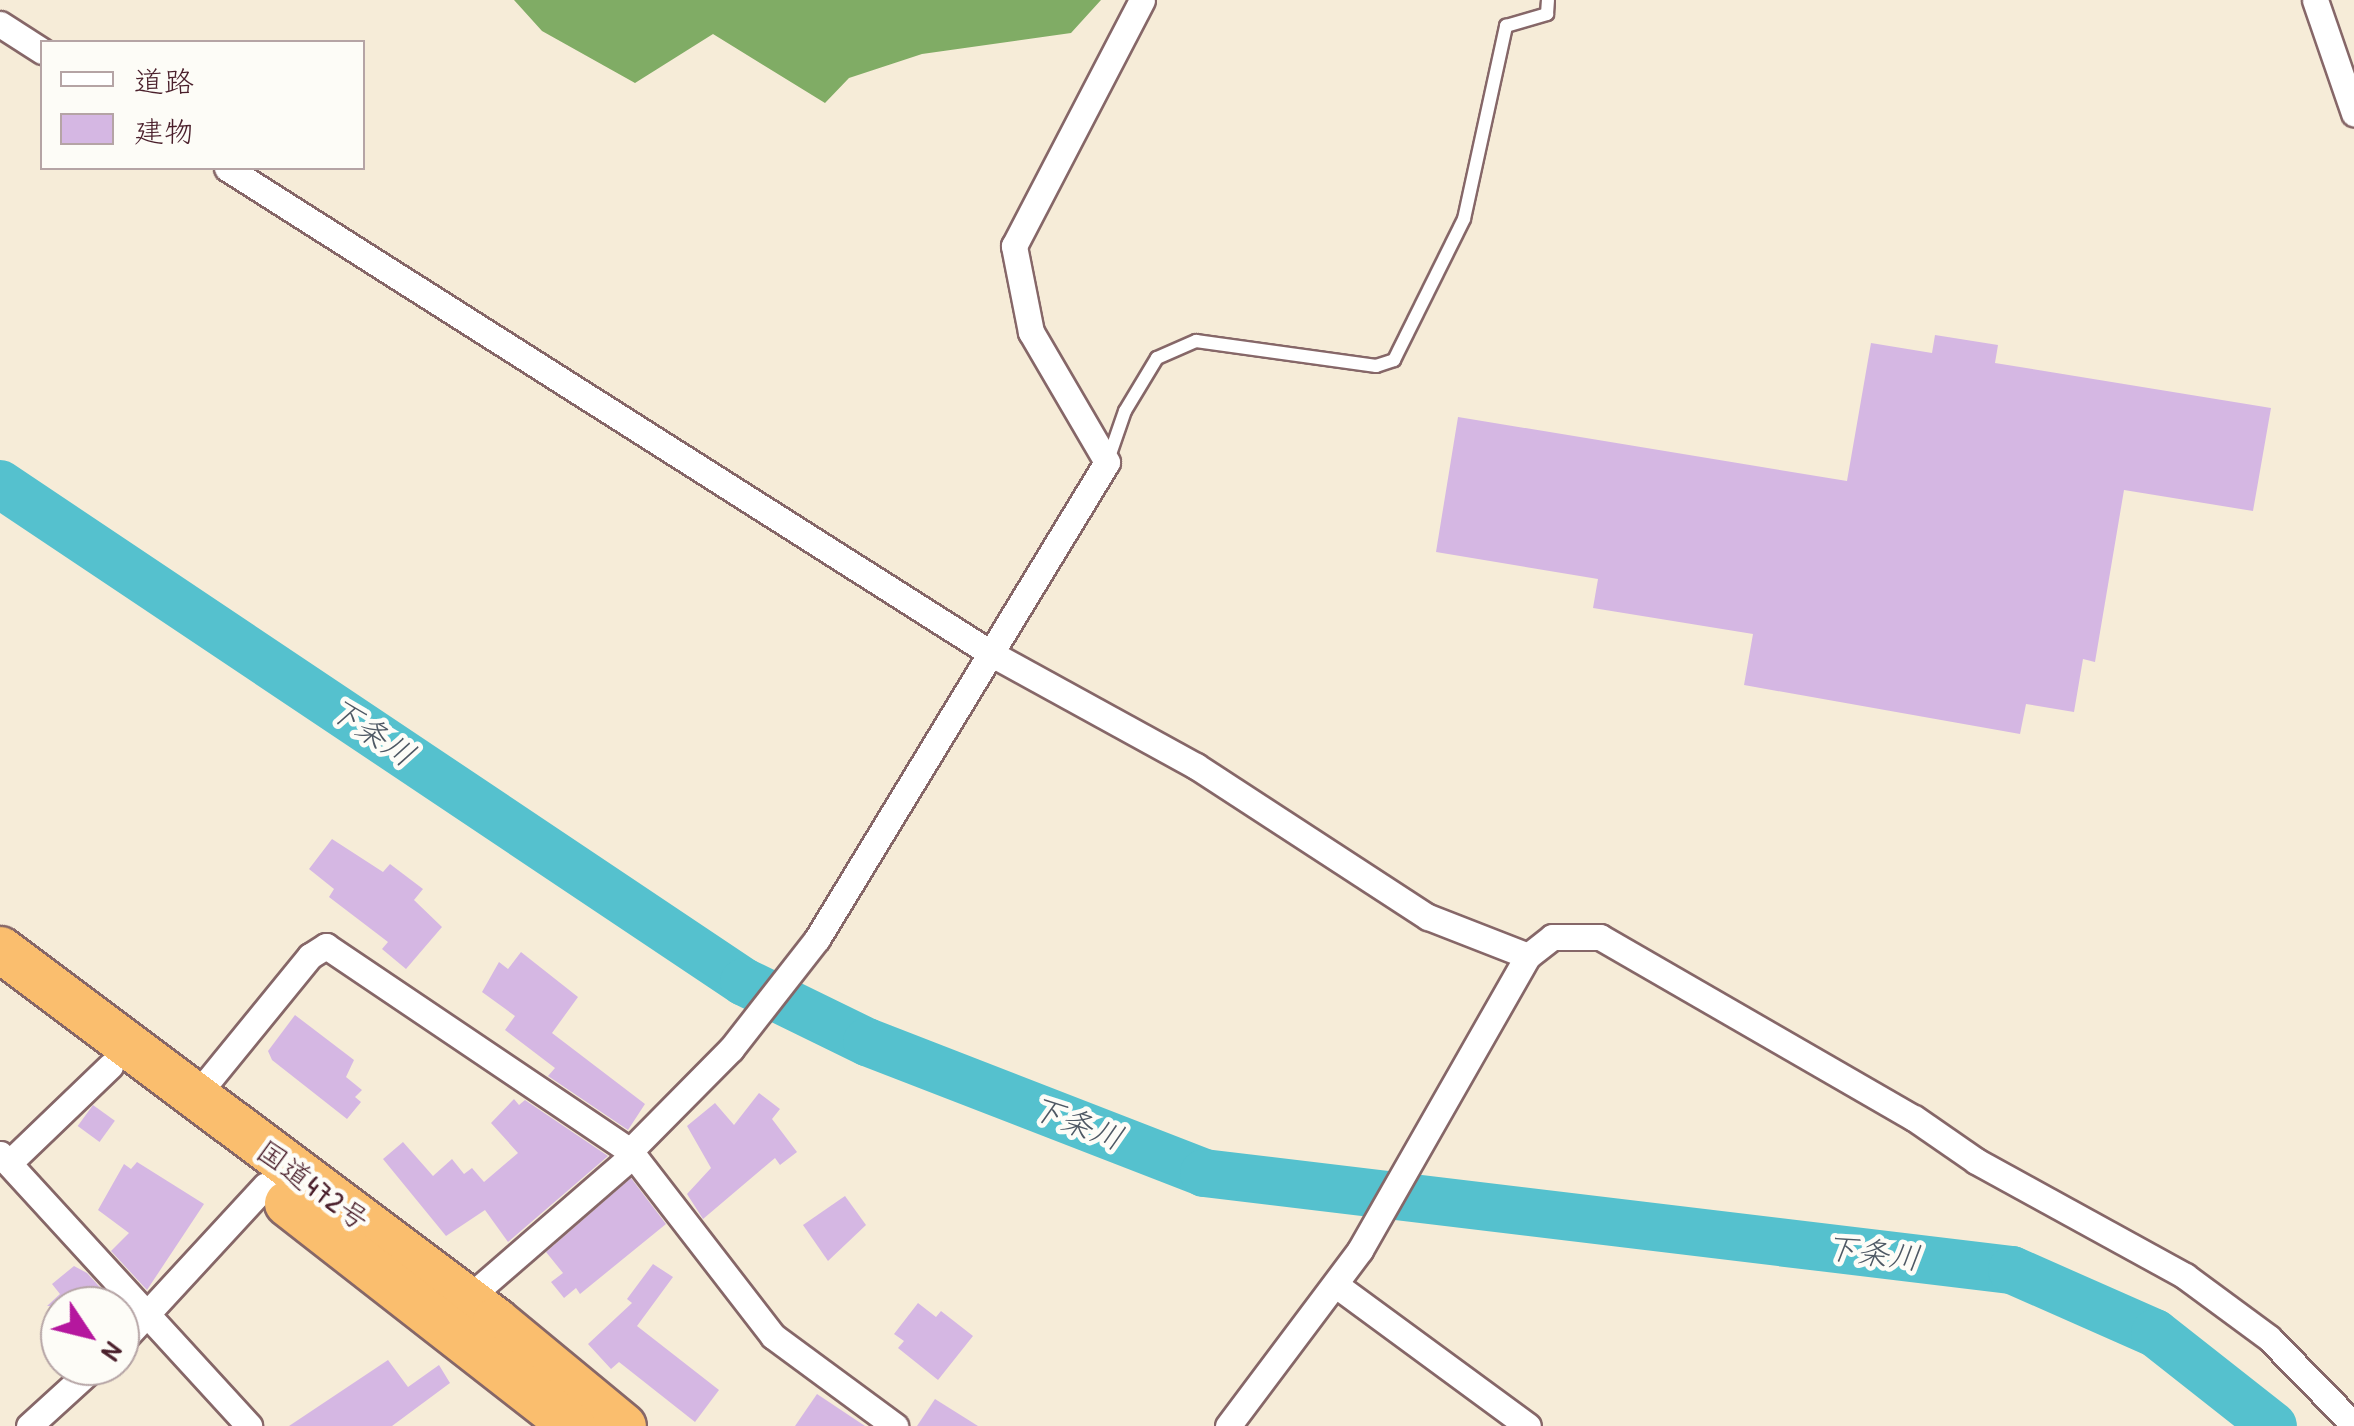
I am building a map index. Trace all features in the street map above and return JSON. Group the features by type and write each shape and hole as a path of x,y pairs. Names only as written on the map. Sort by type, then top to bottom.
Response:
{"highway":[{"name":"国道472号","path":"0,949 466,1299 623,1426"},
{"name":"国道472号","path":"0,982 478,1346 572,1426"}],"street":[{"path":"466,1299 632,1153 732,1050 817,939 1108,462 1031,332 1014,246 1142,0"},
{"path":"2315,0 2354,113"},
{"path":"0,24 40,49"},
{"path":"230,170 992,654 1196,766 1428,917 1528,956"},
{"path":"1228,1426 1360,1250 1440,1118 1528,956 1552,937 1600,937 1625,950 1976,1161 2185,1276 2269,1338 2354,1425"},
{"path":"194,1098 310,956 326,946 632,1153 774,1336 895,1426"},
{"path":"110,1066 4,1161 249,1426"},
{"path":"140,1324 265,1186"},
{"path":"1336,1285 1528,1426"},
{"path":"30,1426 73,1386"}],"lane":[{"path":"1108,462 1125,411 1157,358 1196,341 1376,366 1394,360 1464,219 1506,26 1546,14 1548,0"}],"green space":[{"path":"514,0 1101,0 1071,33 922,54 849,78 825,103 713,34 635,83 542,31"}],"building":[{"path":"1935,335 1998,345 1995,363 2271,408 2253,511 2124,490 2095,662 2083,659 2074,712 2026,704 2020,734 1744,685 1753,634 1593,608 1598,579 1436,552 1458,417 1847,481 1871,343 1932,353"},
{"path":"332,839 383,872 390,864 423,889 414,900 442,927 406,969 382,949 388,942 329,897 334,889 309,869"},
{"path":"521,952 578,997 552,1033 645,1104 628,1130 548,1076 555,1068 505,1030 515,1016 482,992 499,962 508,969"},
{"path":"295,1015 354,1060 346,1077 362,1090 355,1097 361,1102 347,1119 272,1060 268,1051"},
{"path":"759,1093 780,1109 772,1119 797,1152 780,1165 775,1158 703,1219 687,1194 711,1168 687,1126 715,1103 734,1125"},
{"path":"514,1099 519,1105 525,1100 608,1156 508,1242 485,1210 446,1236 383,1159 403,1142 433,1176 452,1159 464,1174 472,1168 484,1182 518,1153 491,1123"},
{"path":"93,1105 115,1121 100,1142 78,1126"},
{"path":"137,1162 204,1204 147,1290 111,1251 129,1233 98,1210 124,1164 131,1169"},
{"path":"631,1178 666,1224 580,1294 576,1288 564,1298 551,1282 563,1273 546,1252"},
{"path":"845,1196 866,1225 828,1261 803,1225"},
{"path":"653,1264 673,1277 637,1326 719,1390 695,1422 619,1362 611,1369 588,1344 632,1303 627,1299"},
{"path":"74,1266 99,1286 54,1286"},
{"path":"918,1303 936,1317 941,1311 973,1336 938,1380 898,1348 904,1341 894,1334"},
{"path":"388,1360 408,1387 439,1365 450,1383 392,1426 289,1426"},
{"path":"817,1394 865,1426 795,1426"},
{"path":"935,1399 978,1426 917,1426"}],"waterway":[{"name":"下条川","path":"0,484 744,982 867,1042 1204,1173 2012,1270 2155,1333 2273,1426"}]}
